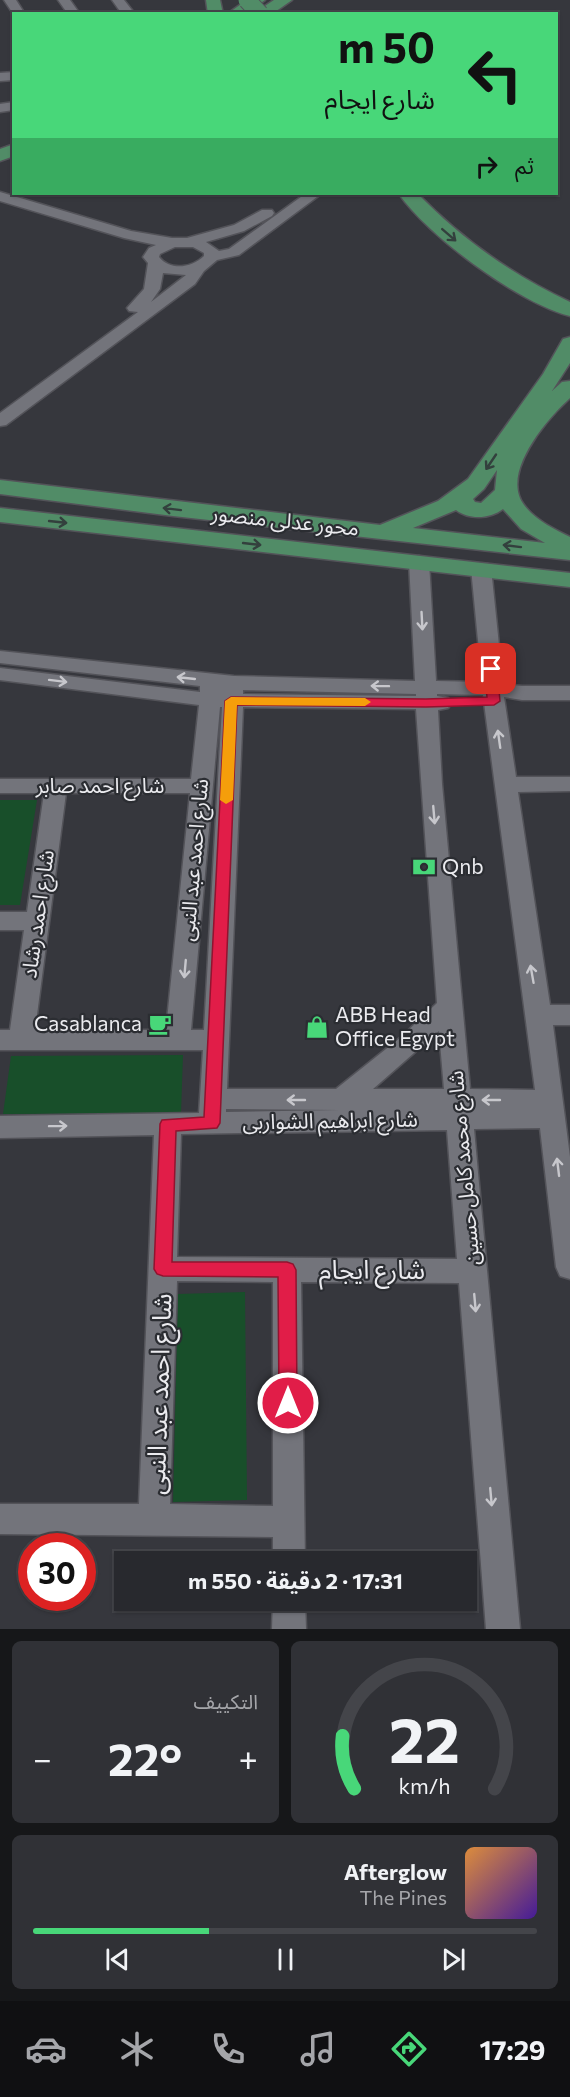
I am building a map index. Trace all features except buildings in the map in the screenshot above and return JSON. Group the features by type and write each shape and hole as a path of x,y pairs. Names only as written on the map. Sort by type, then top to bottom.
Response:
{"main road":[{"path":"232,0 242,12"},
{"path":"247,0 258,12"},
{"path":"237,12 258,0"},
{"path":"264,12 286,0"},
{"path":"409,195 435,223 462,246 511,280 567,303"},
{"path":"381,531 434,513 460,497 482,476 570,344 567,303 484,245 458,223 431,195"},
{"path":"460,497 466,507 485,511 494,506 506,491 512,462 528,432 550,405 570,387"},
{"name":"محور عدلى منصور","path":"3,489 570,553"},
{"path":"506,491 510,502 523,518 570,546"},
{"name":"محور عدلى منصور","path":"0,515 481,568 570,580"}],"street":[{"path":"118,0 127,12"},
{"path":"0,406 144,302 155,286 153,261 157,248 239,228 260,218 294,195"},
{"path":"0,205 126,243 171,270 198,268 208,264 212,257 234,252 313,195"},
{"path":"0,196 129,235 208,248 212,257"},
{"path":"0,421 190,281 198,268"},
{"name":"شارع محمد كامل حسين","path":"419,562 425,695 503,1629"},
{"path":"481,568 493,695 539,1015 570,1267"},
{"path":"0,657 221,691"},
{"path":"0,674 221,691 493,695 512,698 522,693 570,693"},
{"name":"شارع احمد عبد النبى","path":"178,1039 201,786 221,691"},
{"name":"شارع احمد عبد النبى","path":"212,1111 221,691"},
{"path":"506,785 570,784"},
{"name":"شارع احمد صابر","path":"0,786 201,786"},
{"name":"شارع احمد رشاد","path":"10,1041 37,921 56,787"},
{"path":"0,921 37,921"},
{"path":"341,1100 411,1044 450,1006"},
{"path":"539,1015 570,1016"},
{"path":"10,1041 215,1040"},
{"name":"شارع ابراهيم الشواربى","path":"0,1127 168,1124 212,1111 341,1100 459,1110"},
{"name":"شارع ابراهيم الشواربى","path":"212,1111 550,1109"},
{"name":"شارع احمد عبد النبى","path":"154,1519 168,1124"},
{"name":"شارع ايجام","path":"163,1269 472,1271"},
{"path":"287,1270 289,1551"},
{"path":"0,1520 154,1519 289,1522"},
{"path":"289,1611 289,1629"}],"green space":[{"path":"0,800 37,800 20,905 0,905"},
{"path":"183,1055 181,1113 3,1114 11,1056"},
{"path":"245,1292 247,1500 173,1502 178,1294"}],"slow traffic":[{"path":"226,800 231,701 365,702"}],"place":[{"name":"Qnb","path":"424,867"},
{"name":"Casablanca","path":"160,1024"},
{"name":"ABB Head Office Egypt","path":"317,1027"}],"route":[{"path":"288,1403 287,1270 163,1269 168,1124 212,1123 231,701 426,703 494,701 491,669"}]}
